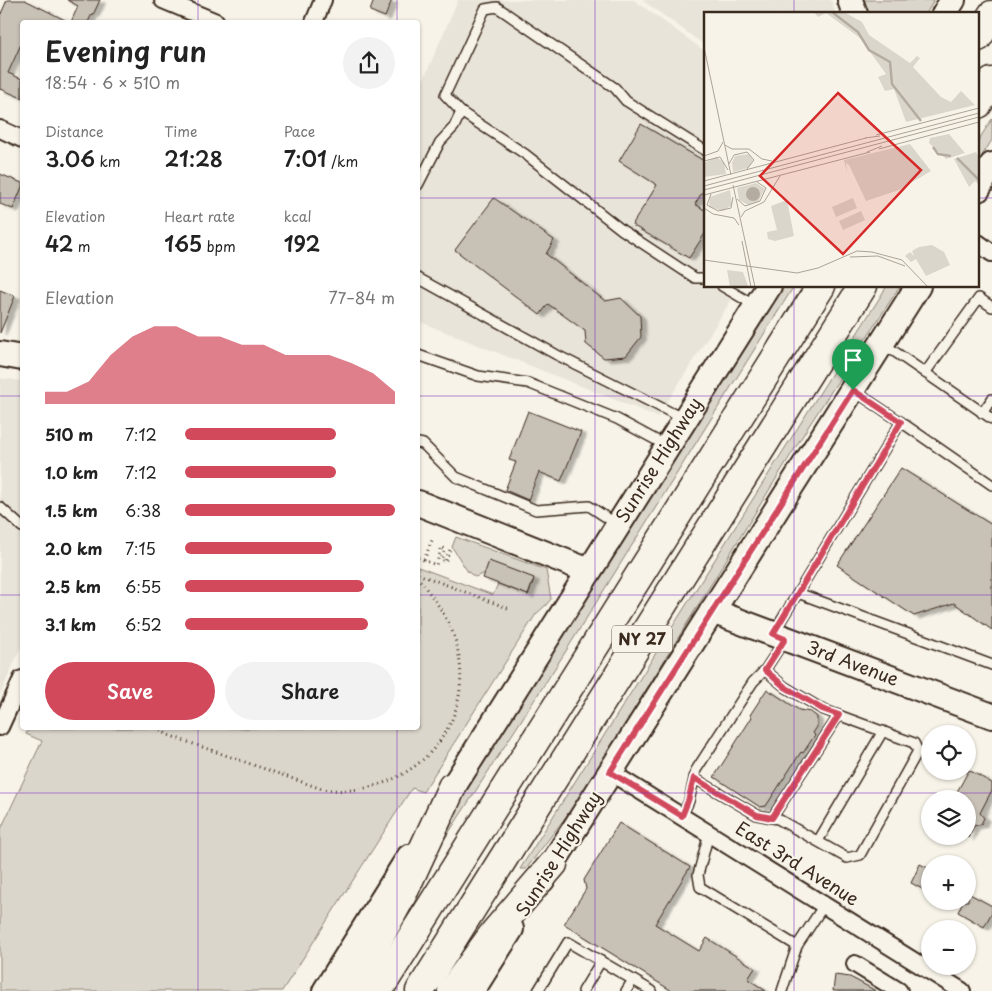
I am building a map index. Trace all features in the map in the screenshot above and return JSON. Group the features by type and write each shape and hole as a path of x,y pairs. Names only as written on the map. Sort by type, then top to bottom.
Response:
{"highway":[{"path":"980,34 992,15"},
{"path":"980,101 992,82"},
{"name":"NY 27","path":"378,991 820,288"},
{"name":"NY 27","path":"420,991 863,288"},
{"path":"350,991 403,893 452,788"},
{"path":"452,991 494,933 552,864"}],"main road":[{"path":"850,0 854,12"},
{"path":"945,12 953,0"},
{"path":"980,185 992,165"},
{"path":"980,200 992,187"},
{"name":"Sunrise Highway","path":"325,991 768,288"},
{"name":"Sunrise Highway","path":"472,991 917,288"},
{"path":"0,354 20,358"},
{"path":"420,504 589,571"},
{"name":"3rd Avenue","path":"712,611 992,716"}],"street":[{"path":"162,0 211,20"},
{"path":"315,20 323,0"},
{"path":"0,129 20,138"},
{"path":"980,244 992,253"},
{"path":"0,727 20,683"},
{"name":"East 3rd Avenue","path":"610,772 962,991"},
{"path":"855,964 899,991"}],"lane":[{"path":"704,150 626,102 615,88 497,8 485,9 445,95 461,112 525,154 622,230 695,278 704,278"},
{"path":"420,181 440,142 454,126 461,112"},
{"path":"420,279 557,354 685,419"},
{"path":"725,288 756,306"},
{"path":"925,372 979,298 992,307"},
{"path":"882,343 992,419"},
{"path":"420,356 478,376 528,383 617,419 668,446"},
{"path":"853,390 992,485"},
{"path":"982,413 992,399"},
{"path":"682,816 696,770 753,682 765,670 798,593 901,422"},
{"path":"420,444 456,477 536,510 589,506 618,525"},
{"path":"0,506 20,525"},
{"path":"798,593 992,665"},
{"path":"694,778 757,815 778,819 847,858 860,855 918,751 914,743 822,709 785,687 765,670"},
{"path":"772,818 839,715"},
{"path":"818,842 883,732"},
{"path":"709,833 698,875 700,887 797,946"},
{"path":"782,991 797,946 824,905"},
{"path":"538,991 568,942 652,991"},
{"path":"583,991 601,961"},
{"path":"626,991 633,980"}],"path":[{"path":"424,560 432,538"},
{"path":"420,559 436,565 442,547 445,548 441,560 445,562 450,549"},
{"path":"420,575 510,609"},
{"path":"159,730 168,735 322,789 343,791 366,788 400,777 425,759 442,739 453,716 461,687 458,650 451,627 420,581"}],"shaded area":[{"path":"458,0 634,0 704,51 704,288 739,288 658,417 420,322 420,87"},
{"path":"642,0 831,0 835,12 704,12 704,45"},
{"path":"859,0 934,0 927,12 863,12"},
{"path":"992,119 992,140 980,159 980,138"},
{"path":"780,288 793,288 564,654 435,854 461,793 557,645"},
{"path":"886,288 899,288 808,427 577,802 526,869 520,869"},
{"path":"0,378 20,381 20,650 0,695"},
{"path":"456,537 546,570 551,599 536,614 423,792 412,788 282,991 0,991 0,831 42,741 26,734 28,730 420,730 420,568 493,595 498,584 528,595 534,579 489,562 485,573 475,577 468,572 452,547"}],"building":[{"path":"7,0 25,0 65,20 20,20 20,46 8,73 20,78 20,97 0,90 0,16"},
{"path":"67,0 100,0 89,20 72,20 78,6"},
{"path":"374,0 392,0 385,17 370,11"},
{"path":"641,124 704,161 704,189 695,204 704,210 704,235 689,258 632,225 657,185 619,161"},
{"path":"0,174 20,182 20,192 13,209 0,204"},
{"path":"494,198 554,240 546,254 605,301 621,298 640,316 641,337 626,356 604,358 586,344 585,331 548,304 540,315 455,250"},
{"path":"0,290 15,296 0,333"},
{"path":"528,411 581,432 561,481 539,472 528,500 505,490 516,462 509,460"},
{"path":"901,468 992,525 992,630 954,603 914,616 837,565"},
{"path":"489,561 534,578 528,595 483,578"},
{"path":"767,689 799,710 811,712 817,717 817,727 813,733 815,735 803,753 801,752 766,806 760,807 714,777 752,717 750,715"},
{"path":"976,774 992,783 992,790 980,813 984,818 981,824 976,825 976,790 958,790 963,780 976,780"},
{"path":"619,823 690,867 655,924 699,951 707,938 755,968 748,979 766,991 672,991 564,924 586,889 584,880"},
{"path":"920,864 921,864 921,888 911,883"},
{"path":"976,897 992,906 992,912 984,927 976,922 976,920 972,920 958,912 959,910 976,910"},
{"path":"835,975 850,977 876,991 833,991"}],"route":[{"path":"853,390 901,422 773,634 785,639 765,670 785,687 822,709 839,715 772,818 757,815 694,778 682,816 610,772 853,390"}]}
